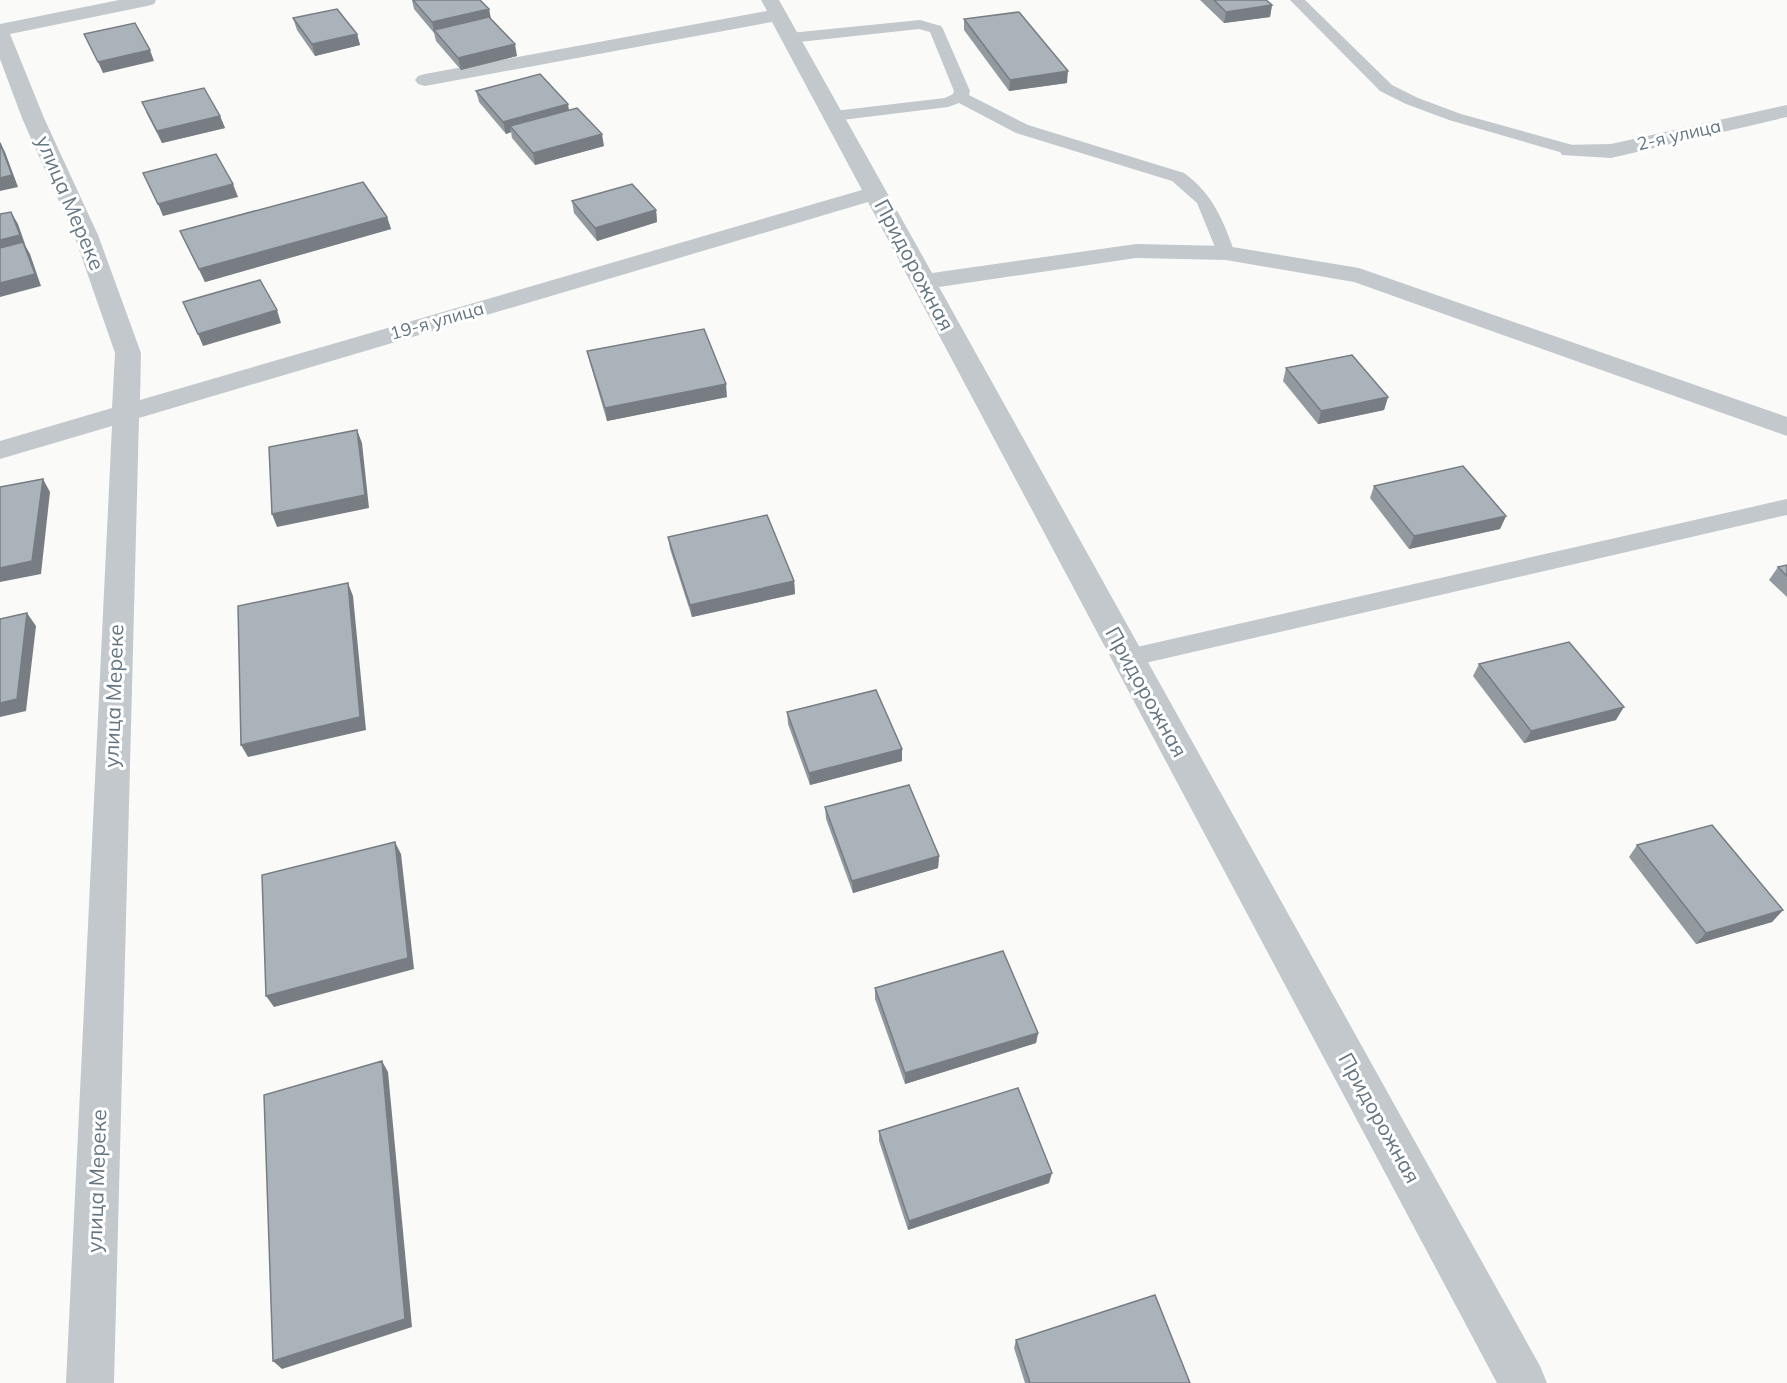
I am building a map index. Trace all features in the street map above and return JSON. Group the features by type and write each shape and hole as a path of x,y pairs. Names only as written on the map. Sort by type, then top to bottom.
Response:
{"street":[{"path":"0,31 147,0"},
{"path":"425,81 779,18"},
{"name":"Придорожная","path":"779,18 1523,1383"},
{"name":"улица Мереке","path":"0,31 33,118 86,235 128,353 90,1383"},
{"name":"2-я улица","path":"1570,150 1611,151 1787,111"},
{"name":"19-я улица","path":"0,450 875,193"},
{"path":"923,282 1136,251 1226,253 1359,275 1787,427"}],"lane":[{"path":"1297,0 1386,88 1412,101 1455,117 1570,150"},
{"path":"779,18 920,24 936,29 962,91 960,97 948,102 834,116"},
{"path":"960,97 1022,129 1178,177 1196,189 1208,205 1226,253"},
{"path":"1128,658 1787,507"}],"building":[{"path":"413,0 480,0 489,9 432,22"},
{"path":"1214,0 1266,0 1272,5 1226,12"},
{"path":"337,9 357,34 312,44 293,18"},
{"path":"1019,12 1068,71 1010,80 964,19"},
{"path":"489,17 515,44 458,58 434,30"},
{"path":"135,23 150,50 98,62 84,34"},
{"path":"540,74 568,104 503,122 476,91"},
{"path":"204,88 220,116 157,131 142,102"},
{"path":"577,108 602,134 533,153 510,126"},
{"path":"0,143 12,175 0,178"},
{"path":"216,154 233,184 158,204 143,173"},
{"path":"363,182 387,217 199,269 180,231"},
{"path":"632,184 656,210 595,228 572,201"},
{"path":"11,212 20,235 0,240 0,214"},
{"path":"23,242 35,274 0,283 0,248"},
{"path":"260,280 277,310 198,334 183,302"},
{"path":"704,329 726,384 605,408 587,351"},
{"path":"1352,355 1388,397 1321,411 1286,368"},
{"path":"357,430 365,495 272,514 269,447"},
{"path":"1463,466 1506,516 1414,536 1374,486"},
{"path":"43,479 32,561 0,568 0,487"},
{"path":"767,515 794,581 690,605 668,537"},
{"path":"1787,565 1787,576 1778,567"},
{"path":"348,583 360,717 241,745 238,606"},
{"path":"27,613 17,699 0,703 0,619"},
{"path":"1569,642 1624,707 1531,731 1479,664"},
{"path":"876,690 902,749 809,773 787,712"},
{"path":"909,785 939,856 852,881 825,807"},
{"path":"1712,825 1783,910 1706,933 1637,845"},
{"path":"395,842 408,958 266,996 262,875"},
{"path":"1003,951 1038,1033 905,1073 875,988"},
{"path":"382,1061 405,1319 273,1361 264,1095"},
{"path":"1018,1088 1052,1173 909,1221 879,1131"},
{"path":"1155,1295 1190,1383 1030,1383 1016,1340"}]}
